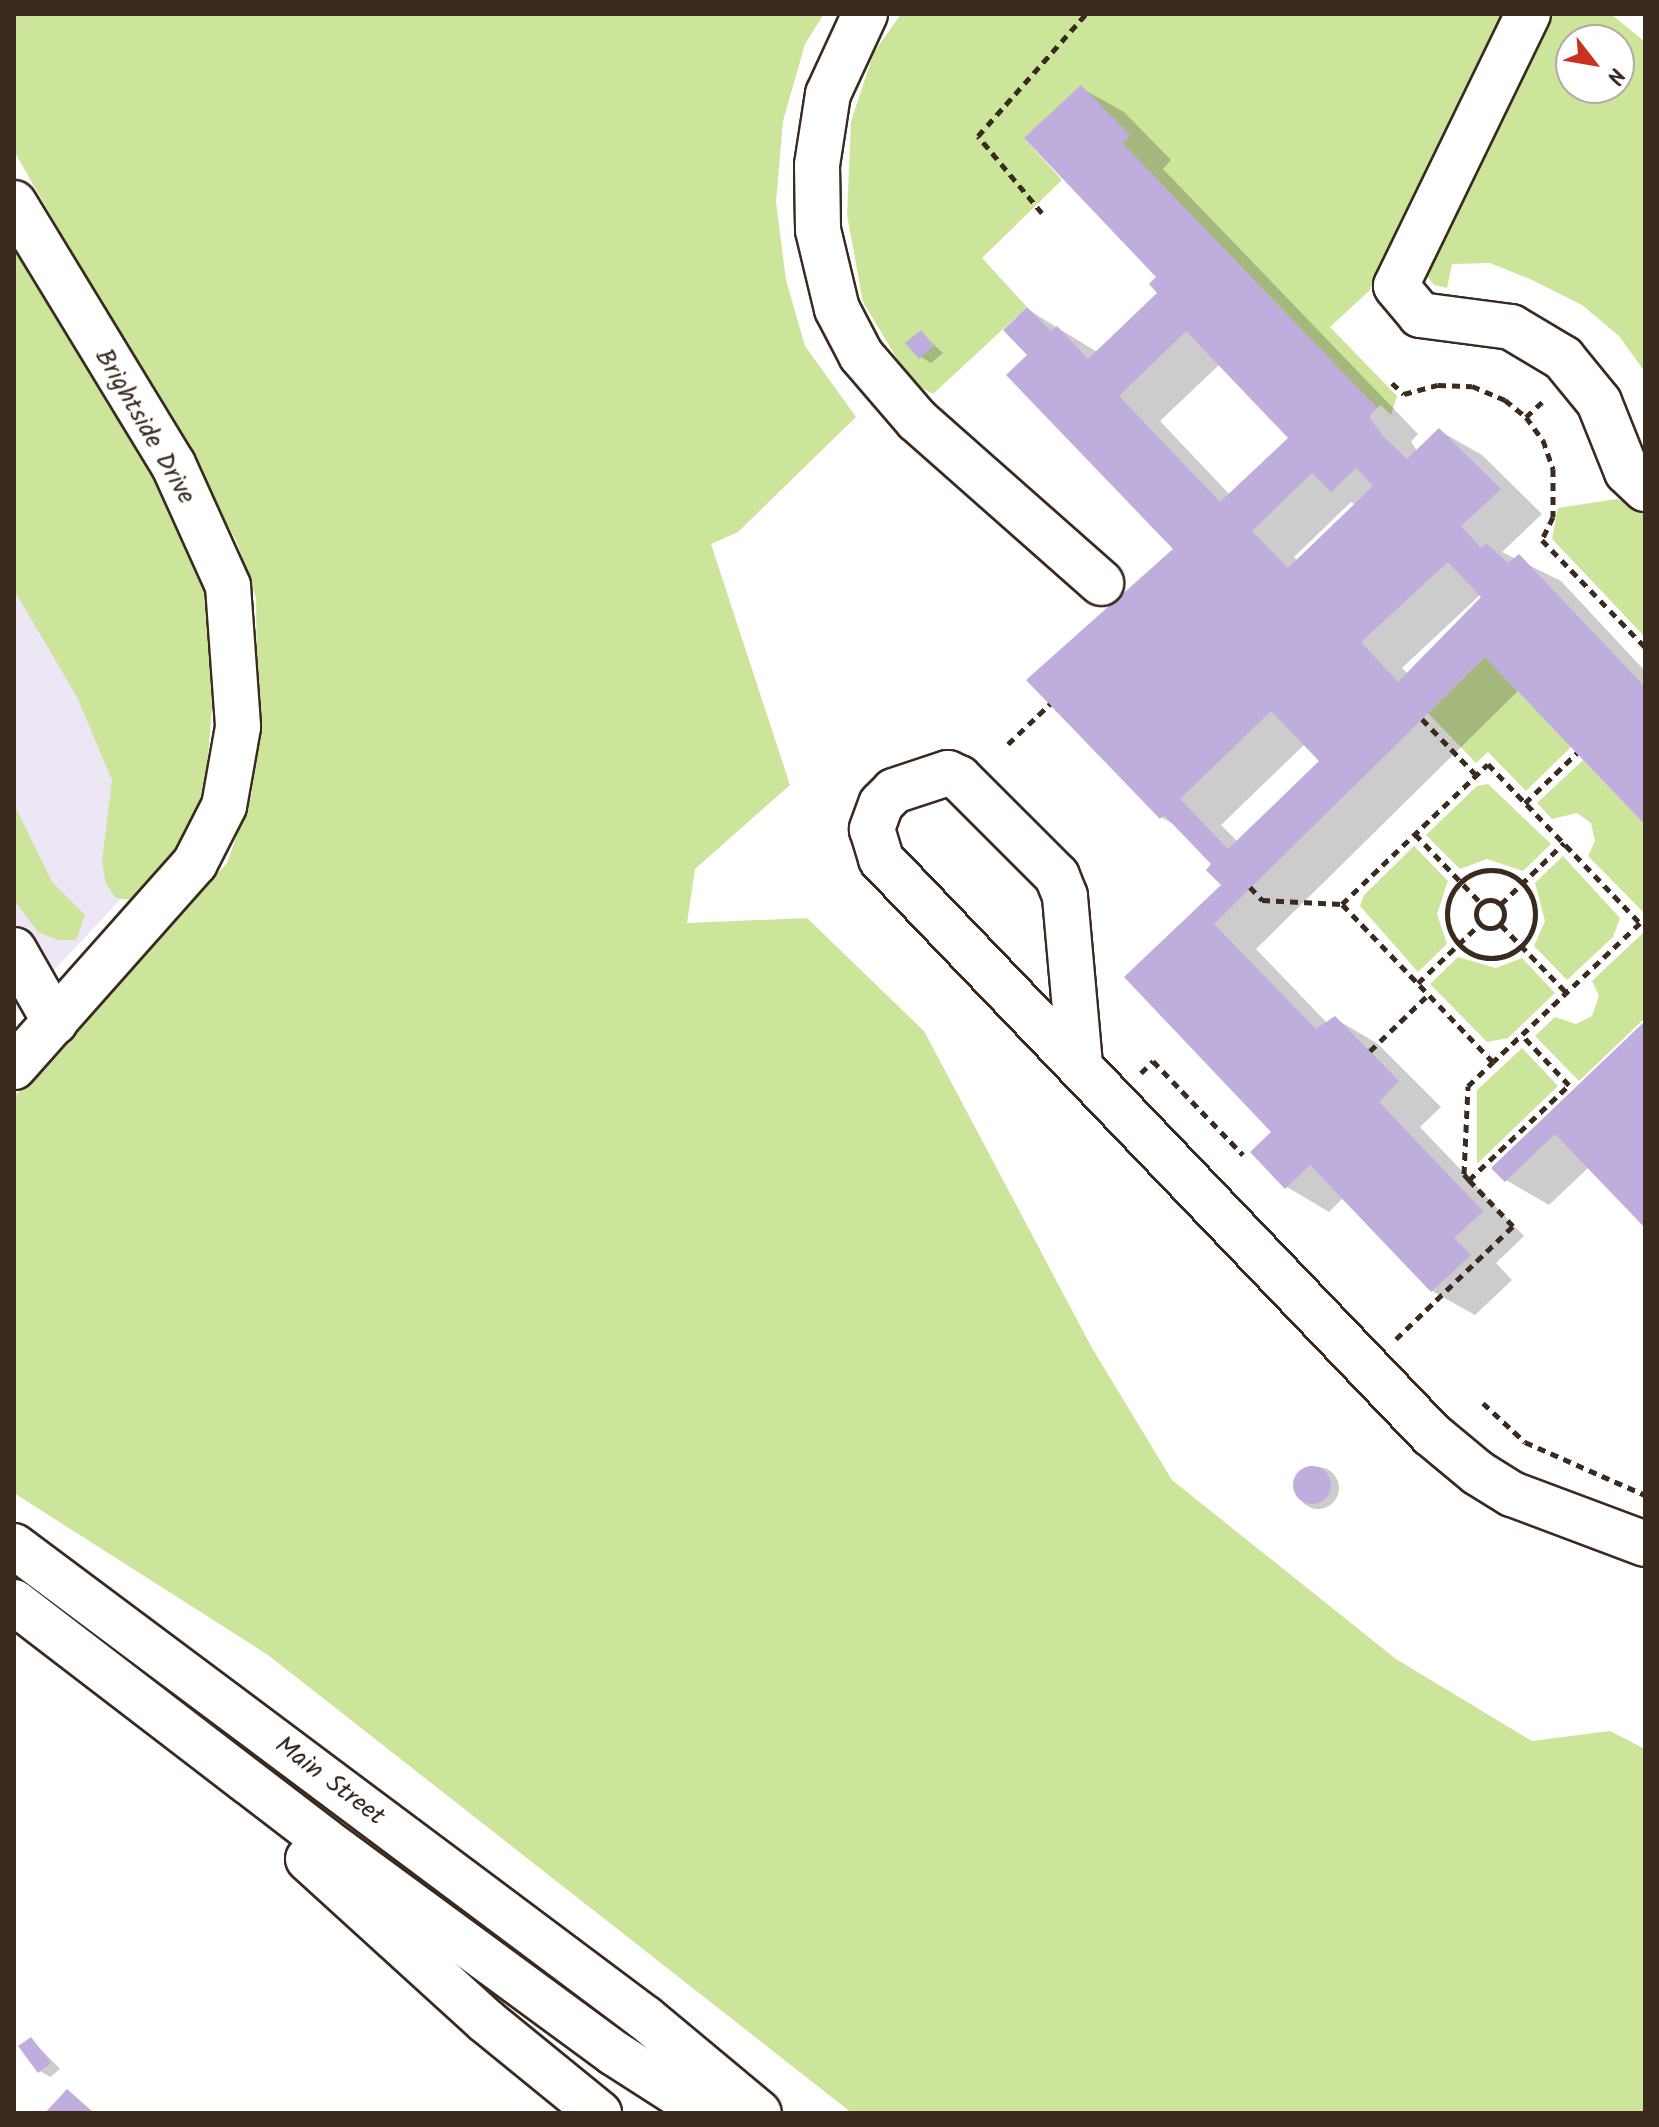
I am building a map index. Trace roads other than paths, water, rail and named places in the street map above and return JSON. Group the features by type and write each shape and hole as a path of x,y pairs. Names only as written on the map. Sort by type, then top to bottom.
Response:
{"main road":[{"path":"865,14 828,94 817,165 818,230 837,309 861,355 917,420 1101,583"},
{"path":"1528,14 1396,286 1420,315 1511,327 1563,358 1599,402 1627,472 1645,489"},
{"name":"Brightside Drive","path":"14,203 173,464 228,586 238,727 224,806 195,863 14,1067"},
{"path":"1080,1065 1065,896 1057,876 959,778 948,773 894,791 875,815 875,851 1366,1367 1478,1473 1512,1494 1645,1544"},
{"path":"14,950 55,1022"},
{"name":"Main Street","path":"14,1546 645,2018 723,2103"},
{"name":"Main Street","path":"14,1602 614,2053 723,2103"},
{"name":"Main Street","path":"100,1668 486,2021 599,2113"},
{"path":"723,2103 759,2113"}]}
